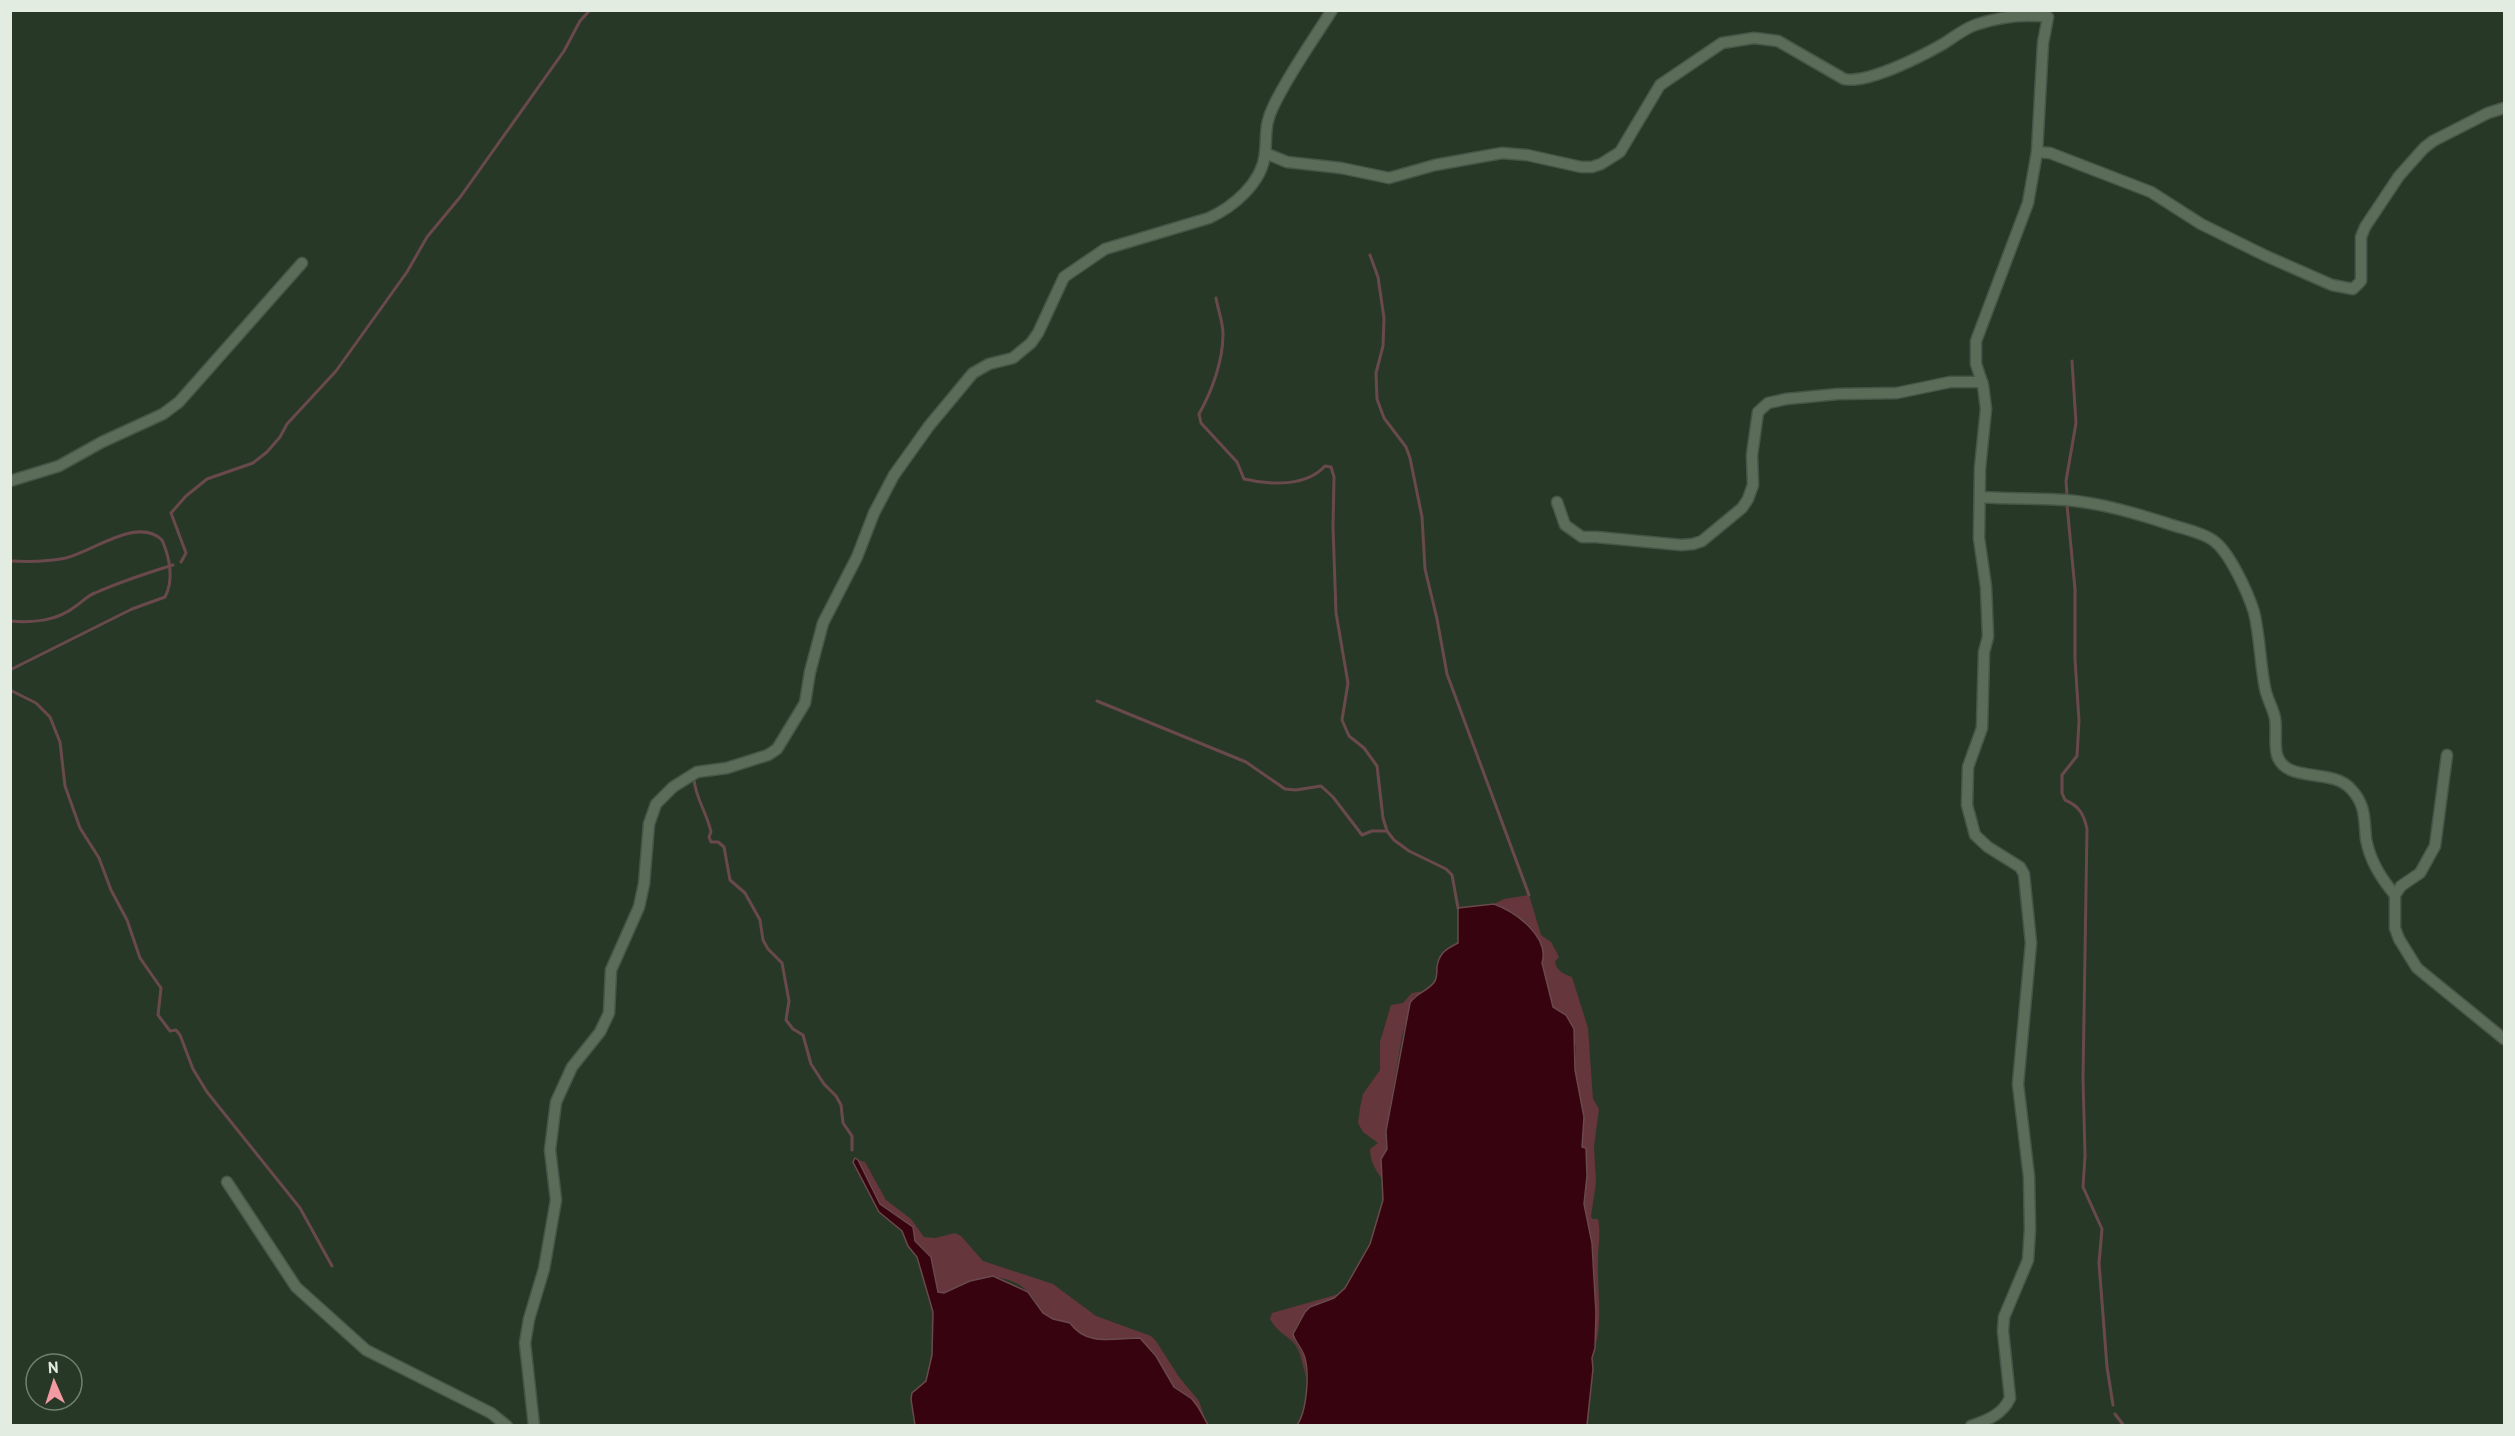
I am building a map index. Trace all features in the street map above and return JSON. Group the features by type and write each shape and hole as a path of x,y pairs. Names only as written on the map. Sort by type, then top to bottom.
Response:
{"street":[{"path":"534,1425 525,1343 529,1318 544,1269 556,1200 550,1150 556,1102 572,1067 600,1032 609,1012 611,970 639,907 644,884 649,824 656,804 664,794 697,772 727,768 777,750 805,703 810,672 823,623 857,557 886,488 929,426 973,373 988,364 1013,358 1031,343 1045,318 1057,287 1071,270 1105,249 1221,212 1243,194 1255,179 1265,153 1264,134 1272,107 1300,58 1332,10"},
{"path":"1265,153 1287,162 1341,168 1389,178 1435,165 1502,153 1527,155 1581,167 1592,167 1620,152 1660,85 1722,42 1754,38 1779,42 1850,80 1865,78 1892,68 1975,26 2014,16 2048,17 2043,43 2037,152 2028,203 1976,341 1976,364 1982,382 1986,409 1982,444 1978,538 1986,587 1988,637 1984,652 1982,728 1968,766 1967,805 1975,835 1988,847 2020,867 2024,874 2031,943 2018,1084 2030,1186 2028,1260 2004,1317 2004,1343 2010,1398 2006,1407 1989,1423 1971,1425"},
{"path":"2037,152 2050,153 2151,192 2201,224 2266,256 2332,285 2353,289 2361,281 2361,237 2365,227 2399,176 2433,141 2488,113 2505,108"},
{"path":"10,481 58,466 102,442 163,414 179,402 302,263"},
{"path":"1557,502 1565,525 1582,537 1693,544 1714,533 1742,508 1748,499 1753,485 1752,455 1758,412 1768,403 1838,394 1897,393 1950,382 1982,382"},
{"path":"1980,497 2067,500 2095,504 2145,516 2213,540 2222,549 2248,594 2254,613 2262,650 2265,686 2274,715 2277,755 2282,764 2303,775 2331,776 2351,788 2363,806 2366,839 2373,864 2380,878 2394,895 2395,921 2399,939 2417,968 2505,1039"},
{"path":"2394,895 2401,886 2420,873 2432,855 2438,832 2447,755"},
{"path":"227,1182 296,1287 352,1339 366,1350 491,1413 507,1425"}],"shaded area":[{"path":"1529,895 1541,935 1551,942 1559,957 1555,961 1557,967 1572,977 1588,1028 1593,1099 1599,1109 1594,1146 1596,1183 1591,1216 1592,1219 1598,1219 1599,1230 1599,1315 1595,1348 1594,1263 1584,1203 1587,1176 1586,1147 1581,1147 1584,1117 1575,1070 1576,1047 1566,1015 1553,1007 1542,963 1541,943 1536,935 1520,921 1494,904 1504,899"},
{"path":"1494,904 1521,919 1536,935 1541,944 1542,963 1553,1007 1566,1015 1574,1029 1575,1070 1584,1117 1582,1147 1586,1148 1587,1176 1584,1204 1592,1243 1596,1313 1595,1348 1592,1358 1593,1369 1587,1425 1297,1425 1305,1401 1307,1371 1304,1355 1293,1334 1310,1307 1334,1298 1345,1288 1370,1244 1383,1200 1381,1159 1387,1149 1386,1131 1410,1003 1436,979 1441,955 1458,943 1458,908"},
{"path":"1425,991 1413,997 1402,1036 1386,1131 1387,1149 1381,1159 1384,1181 1374,1166 1370,1153 1370,1149 1378,1143 1363,1132 1358,1123 1363,1094 1380,1070 1380,1042 1391,1005 1403,1003 1412,993"},
{"path":"855,1158 880,1204 913,1227 915,1241 931,1257 938,1292 944,1293 970,1281 993,1276 1028,1292 1043,1313 1053,1319 1070,1323 1084,1335 1102,1340 1140,1338 1156,1356 1174,1387 1192,1399 1208,1425 915,1425 911,1399 912,1393 926,1381 932,1355 933,1312 917,1257 908,1246 902,1231 879,1212 853,1162"},
{"path":"858,1160 865,1162 886,1200 911,1219 924,1237 935,1238 955,1233 961,1236 983,1261 1053,1284 1096,1316 1151,1336 1179,1377 1199,1401 1205,1419 1192,1399 1174,1387 1156,1356 1124,1339 1109,1341 1087,1337 1070,1323 1046,1315 1034,1298 1020,1285 1009,1280 988,1278 938,1293 930,1259 915,1241 913,1227 880,1204"},
{"path":"1339,1294 1310,1307 1295,1328 1294,1340 1305,1358 1306,1378 1298,1349 1272,1323 1270,1319 1272,1313"}],"waterway":[{"path":"181,562 186,553 171,513 186,496 207,479 253,463 267,452 280,437 287,424 336,371 407,272 427,237 461,196 564,51 580,21 590,10"},
{"path":"1370,255 1378,277 1384,318 1383,346 1376,373 1377,399 1384,418 1406,447 1410,458 1422,517 1425,569 1447,674 1529,895"},
{"path":"1216,298 1222,325 1223,344 1216,376 1199,414 1201,423 1237,462 1244,479 1287,483 1308,478 1325,466 1331,467 1334,477 1336,613 1348,683 1342,720 1349,736 1364,748 1377,766 1383,818 1387,831 1394,840 1409,851 1446,869 1452,875 1458,908"},
{"path":"2067,495 2066,481 2076,423 2072,361"},
{"path":"2067,505 2075,589 2075,659 2079,721 2077,756 2062,775 2062,793 2065,800 2080,811 2087,829 2083,1187 2102,1229 2099,1263 2107,1367 2113,1405"},
{"path":"10,561 66,558 115,538 141,532 152,534 162,540 169,561 170,576 165,597 132,609 10,670"},
{"path":"10,621 28,622 53,618 69,611 92,594 173,565"},
{"path":"10,690 36,703 50,717 60,742 65,786 80,828 99,858 111,890 127,920 140,958 161,988 158,1015 170,1031 176,1030 180,1035 193,1069 207,1092 300,1208 332,1266"},
{"path":"1097,701 1246,762 1285,789 1296,790 1321,786 1333,797 1362,835 1372,831 1387,831"},
{"path":"694,779 711,832 709,837 711,842 718,842 724,847 730,880 745,893 760,920 763,940 768,949 782,963 789,1001 786,1020 793,1029 803,1035 811,1064 841,1105 843,1123 852,1136 852,1150"},
{"path":"2115,1414 2124,1426"}]}
